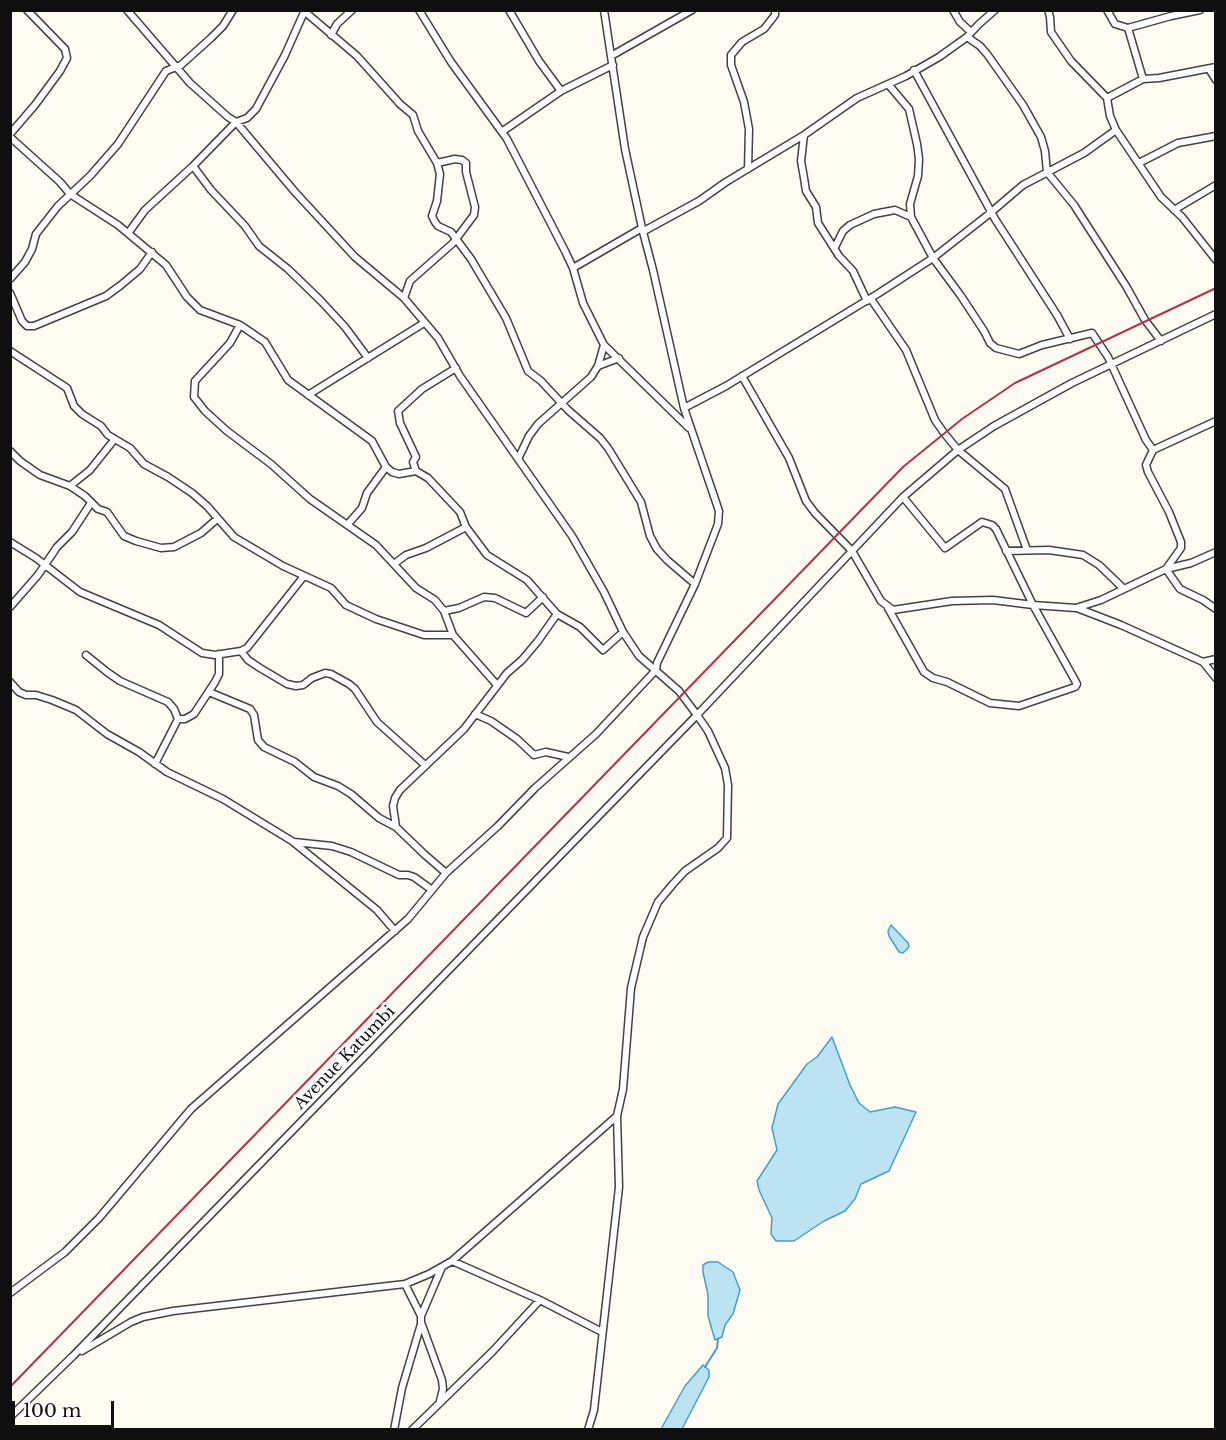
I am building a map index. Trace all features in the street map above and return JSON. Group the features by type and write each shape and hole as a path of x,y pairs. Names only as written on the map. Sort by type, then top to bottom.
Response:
{"street":[{"path":"27,10 65,49 67,58 60,71 10,136 70,194 129,232 152,252 166,265 187,297 200,310 240,325 265,342 288,380 372,441 386,467 392,472 399,474 416,471 428,478 460,512 466,527 487,555 527,580 557,614 580,627 603,650 623,632"},
{"path":"127,10 204,96 236,122 295,192 355,257 404,298 438,338 456,368 572,536 604,592 623,632 639,656 679,691 708,731 724,768 728,785 727,837 718,848 686,871 658,902 643,937 631,988 623,1089 617,1116 619,1187 594,1410 588,1430"},
{"path":"133,17 137,10"},
{"path":"10,279 25,262 36,234 58,206 90,176 118,144 136,120 166,71 182,65 223,26 233,10"},
{"path":"331,35 337,24 352,10"},
{"path":"419,10 452,62 503,131 573,268 583,303 604,345 691,430"},
{"path":"509,10 539,61 561,91"},
{"path":"10,1293 65,1252 99,1218 191,1109 408,919 446,873 596,734 656,670 657,663 695,584 719,516 684,408 643,229 625,149 604,10"},
{"path":"611,56 692,10"},
{"path":"748,169 749,129 744,102 731,65 731,55 741,42 764,29 775,15 776,10"},
{"path":"953,10 969,35 987,54 1028,112 1041,137 1047,172 1080,213 1145,320 1161,340"},
{"path":"573,268 643,229 676,215 784,145 804,135 845,105 939,57 969,35 995,10"},
{"path":"1048,10 1051,32 1071,61 1107,98 1110,116 1116,130 1161,197 1182,217 1215,260"},
{"path":"1107,10 1115,24 1128,28 1200,10"},
{"path":"129,232 144,210 193,166 236,122 247,118 256,109 305,11 357,56 400,104 413,115 424,143 437,163 440,185 432,216 438,226 451,232 456,238 506,318 528,370 608,448 641,502 650,536 657,549 695,584"},
{"path":"323,28 337,24"},
{"path":"1128,28 1143,79"},
{"path":"503,131 561,91 613,65"},
{"path":"1107,98 1143,79 1212,68 1215,80"},
{"path":"914,70 992,213 1070,339"},
{"path":"888,84 909,108 917,144 918,176 910,204 911,217 933,258 967,305 990,343 996,348 1019,354 1042,345 1092,333 1099,342 1153,450"},
{"path":"684,408 726,386 869,300 933,258 992,213 1023,185 1084,153 1116,130"},
{"path":"804,135 801,161 806,191 816,207 818,223 839,256 853,271 869,300 906,350 935,420 958,450 1005,489 1027,550"},
{"path":"1139,163 1178,143 1215,138"},
{"path":"404,298 410,281 433,262 474,215 475,207 466,172 466,163 455,159 437,163"},
{"path":"193,166 211,190 245,226 259,246 288,269 321,302 345,327 368,358"},
{"path":"1174,210 1215,185"},
{"path":"835,247 843,231 850,225 874,214 895,210 911,217"},
{"path":"10,293 22,321 27,326 34,326 106,296 140,269 152,252"},
{"name":"Avenue Katumbi","path":"10,1417 73,1356 697,716 903,496 958,450 1009,418 1215,314"},
{"path":"308,395 424,323"},
{"path":"240,325 230,343 195,381 194,397 205,411 227,431 271,464 310,499 369,538 416,588 435,600 444,611 453,635 497,685"},
{"path":"519,457 538,424 591,378 598,366 604,345"},
{"path":"10,351 67,388 74,405 82,414 101,426 114,440 130,448 144,464 192,493 207,506 234,537 304,576 331,588 346,605 376,619 424,635 453,635"},
{"path":"598,366 619,358"},
{"path":"416,471 413,462 416,457 400,423 398,411 422,389 456,368"},
{"path":"742,376 789,458 806,501 820,519 852,551 924,672 990,703 1019,706 1075,687 1077,684 1033,605 996,529 982,522 945,548 903,496"},
{"path":"1166,569 1181,548 1181,542 1146,465 1153,450 1215,421"},
{"path":"70,486 90,470 114,440"},
{"path":"10,451 40,476 70,486 85,496 91,503 107,512 124,536 136,542 161,549 174,547 209,528 218,519"},
{"path":"348,524 362,507 367,493 386,467"},
{"path":"10,607 57,547 72,532 91,503"},
{"path":"394,564 406,555 426,548 466,527"},
{"path":"10,542 45,564 80,592 159,625 202,653 219,654 241,651 254,640 304,576"},
{"path":"1006,551 1062,551 1083,555 1099,565 1124,589"},
{"path":"1077,608 1101,600 1166,569 1191,563 1215,552"},
{"path":"1166,569 1180,590 1203,600 1215,609"},
{"path":"444,611 459,608 484,597 495,598 526,613 543,597"},
{"path":"887,607 893,610 952,601 993,600 1077,608 1203,662 1215,678"},
{"path":"396,827 393,806 395,798 425,765 464,729 497,685 522,660 557,614"},
{"path":"241,651 254,664 286,684 303,685 312,678 325,673 349,684 355,689 377,723 425,765"},
{"path":"178,719 185,719 194,714 209,692 219,674 219,654"},
{"path":"86,656 120,681 168,702 174,709 178,719 155,764"},
{"path":"1203,662 1215,659"},
{"path":"10,682 26,695 52,699 76,710 106,734 139,752 167,772 223,799 292,842 377,910 395,931"},
{"path":"209,692 250,709 256,723 257,737 264,747 295,762 314,777 338,786 380,818 396,827 423,855 446,873"},
{"path":"475,714 491,721 517,739 534,755 546,752 568,758"},
{"path":"292,842 332,846 351,852 399,875 414,877 432,890"},
{"path":"73,1356 130,1322 143,1317 173,1311 405,1284 452,1261 617,1116"},
{"path":"452,1261 540,1300 602,1332"},
{"path":"394,1430 402,1388 421,1324 421,1316 442,1267"},
{"path":"405,1284 421,1316"},
{"path":"412,1430 492,1352 540,1300"},
{"path":"421,1324 442,1380 443,1389 440,1402"}],"water":[{"path":"891,925 908,943 909,947 903,953 899,952 889,936 888,931"},
{"path":"832,1037 859,1103 870,1112 895,1107 916,1112 889,1171 861,1184 855,1199 845,1211 824,1221 794,1241 776,1241 771,1234 772,1218 757,1181 777,1150 772,1128 778,1104 807,1064 817,1057"},
{"path":"708,1262 718,1262 733,1272 740,1290 733,1314 725,1325 722,1337 715,1340 708,1316 708,1295 703,1272 703,1265"},
{"path":"703,1365 709,1370 709,1377 682,1429 661,1429 685,1386"}],"waterway":[{"path":"705,1367 717,1348 718,1339"}],"railway":[{"path":"10,1387 903,467 962,419 1015,383 1216,288"}]}
